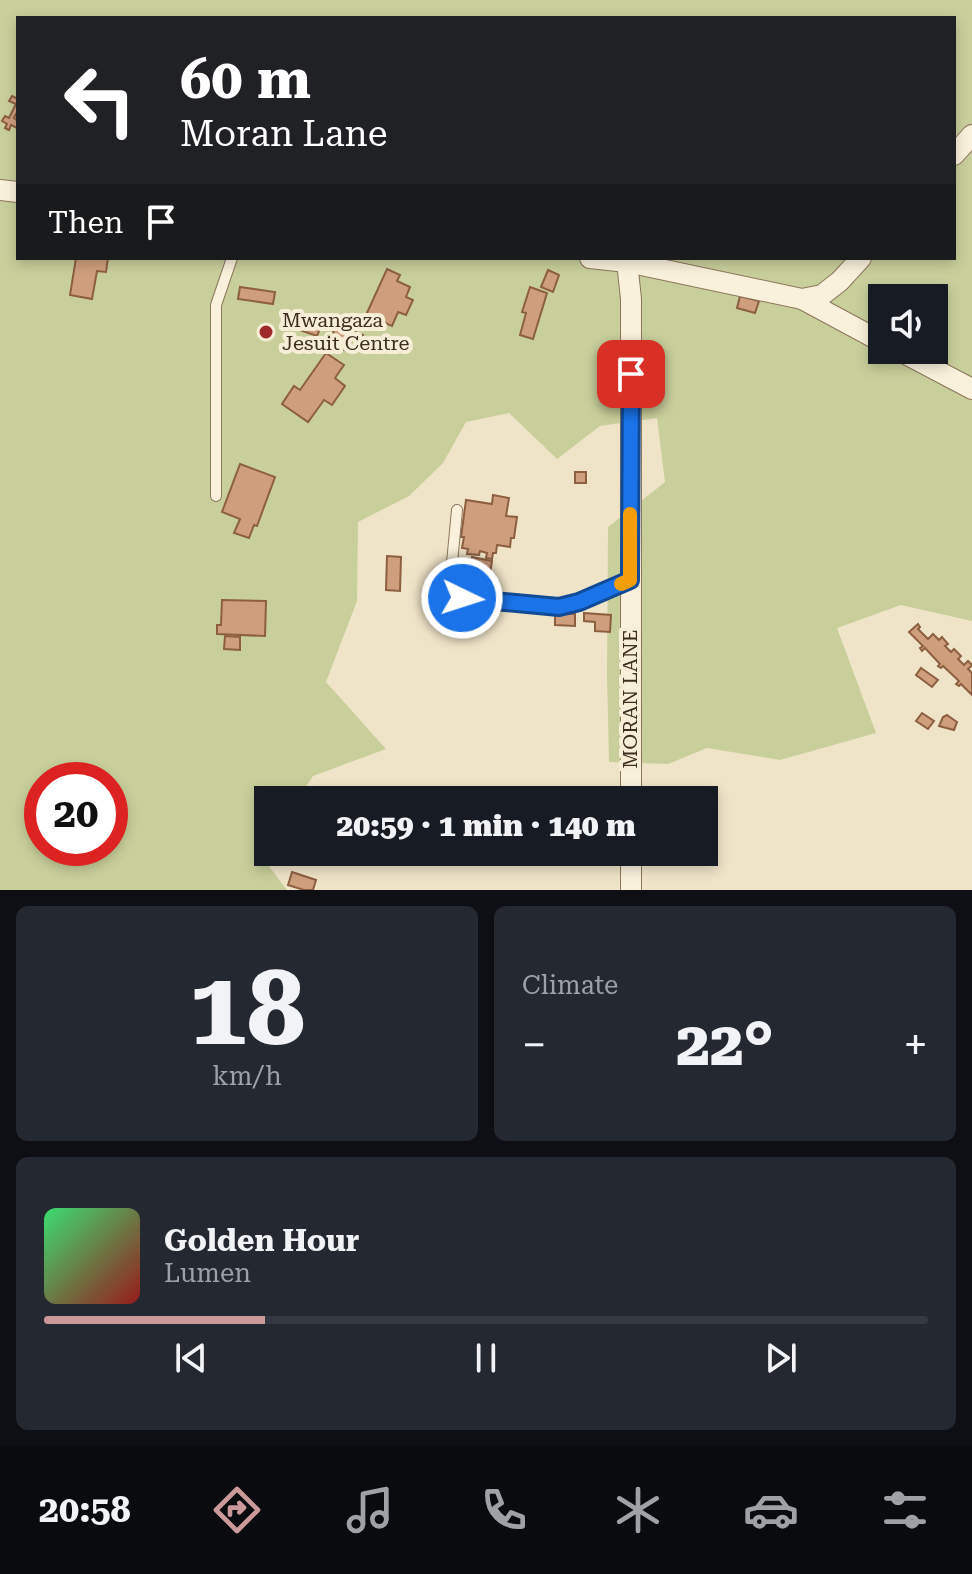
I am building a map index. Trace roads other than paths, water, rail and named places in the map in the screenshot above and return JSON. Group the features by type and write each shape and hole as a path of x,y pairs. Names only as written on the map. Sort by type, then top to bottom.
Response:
{"street":[{"path":"956,153 972,135"},
{"path":"608,260 802,299 868,334"},
{"path":"802,299 822,295 859,260"},
{"name":"MORAN LANE","path":"627,262 631,299 631,786"},
{"path":"925,364 972,389"},
{"path":"631,866 631,890"}],"lane":[{"path":"216,496 216,305 231,260"},
{"path":"457,510 450,584 453,594 462,598 559,607 579,602 630,580"}],"place":[{"name":"Mwangaza Jesuit Centre","path":"266,332"}]}
